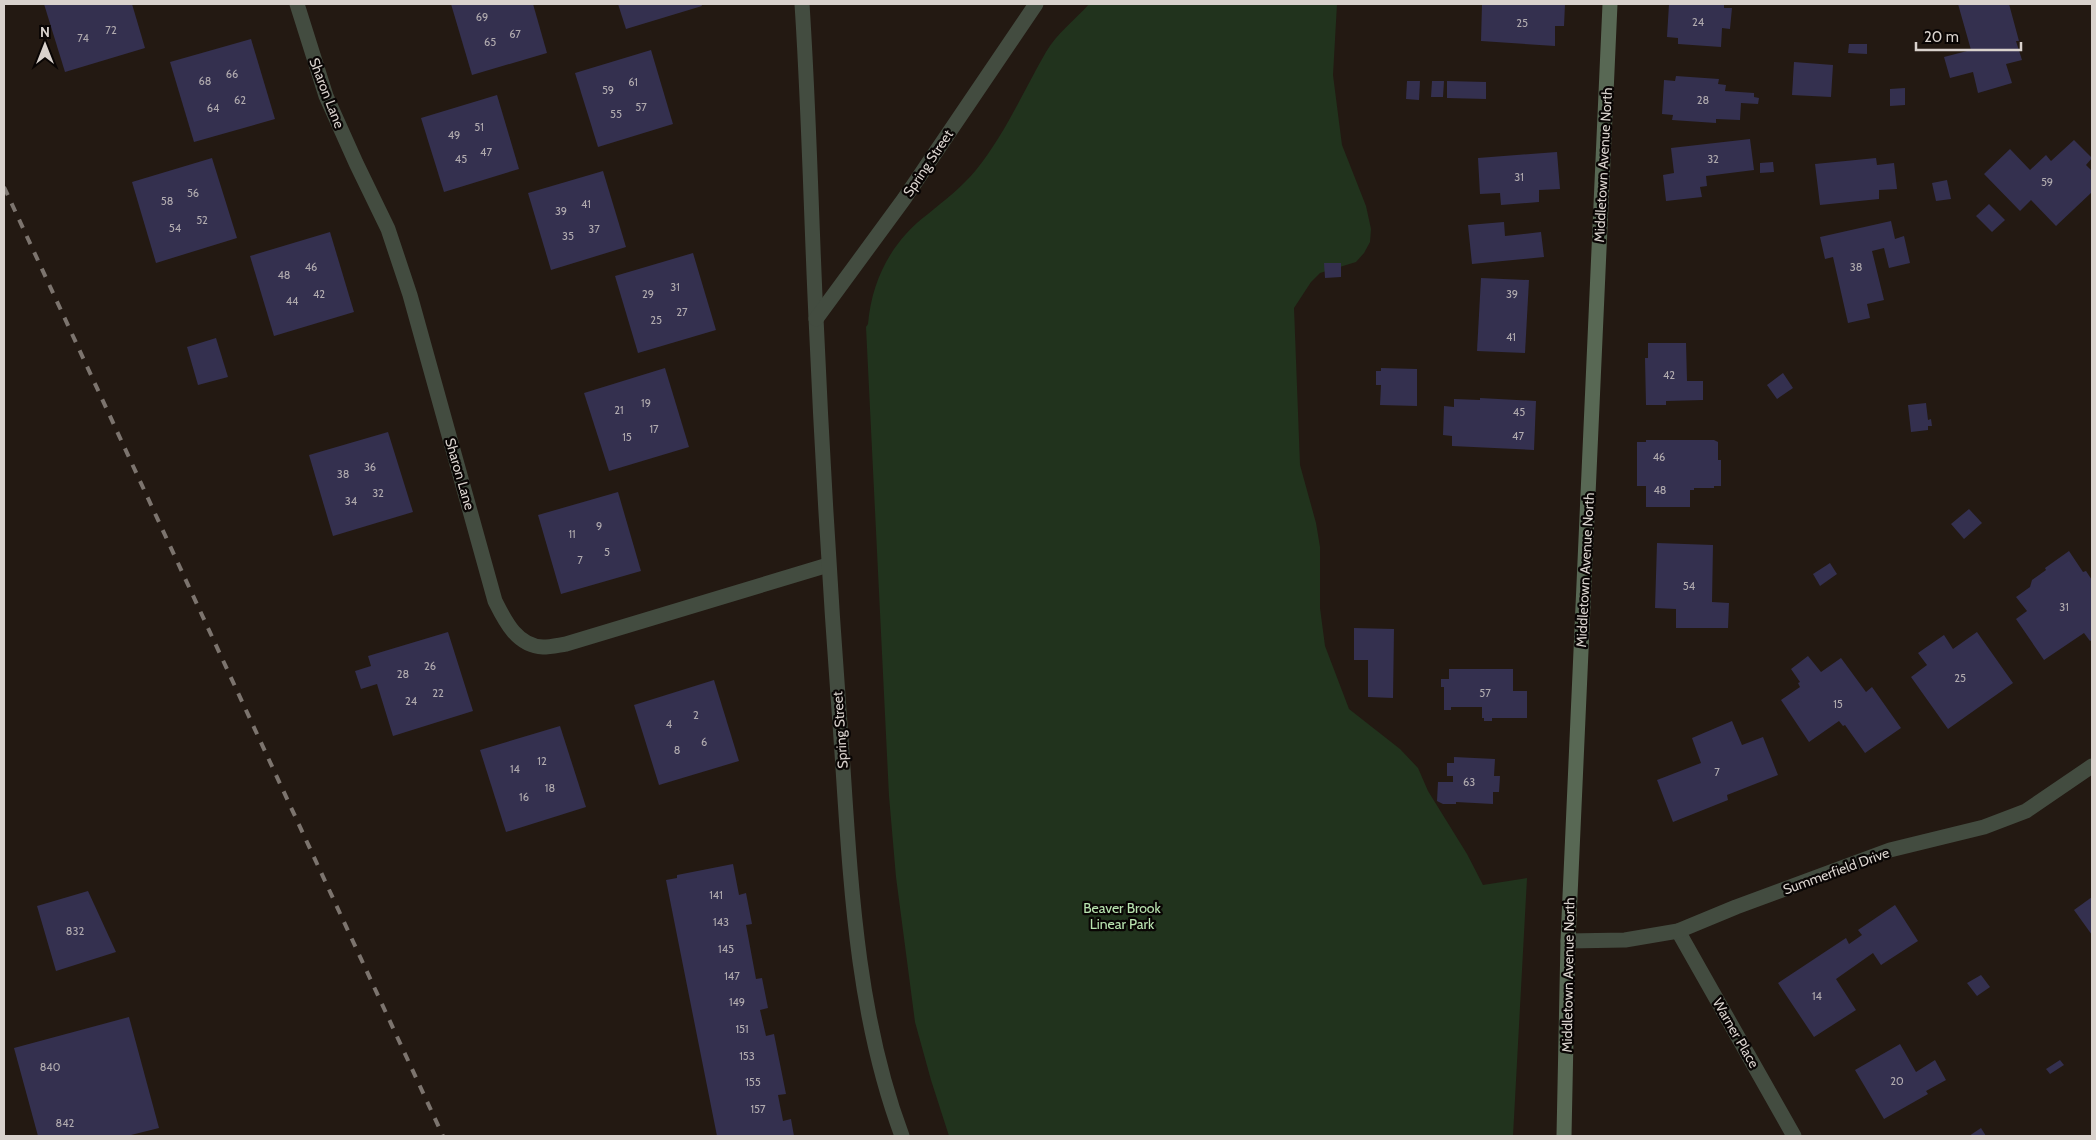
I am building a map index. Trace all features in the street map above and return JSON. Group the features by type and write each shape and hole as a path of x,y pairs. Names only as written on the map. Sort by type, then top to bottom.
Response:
{"street":[{"name":"Sharon Lane","path":"297,4 326,96 388,230 410,295 495,601 505,621 523,642 542,647 566,644 828,565"},
{"name":"Spring Street","path":"802,4 828,565 853,911 864,989 877,1050 893,1111 902,1136"},
{"name":"Spring Street","path":"816,319 904,199 1036,4"},
{"name":"Middletown Avenue North","path":"1564,1136 1568,941 1610,4"},
{"name":"Summerfield Drive","path":"1568,941 1625,940 1678,931 1736,907 1890,850 1984,827 2026,810 2092,766"},
{"name":"Warner Place","path":"1678,931 1794,1136"}],"green space":[{"name":"Beaver Brook Linear Park","path":"1089,4 1337,4 1333,75 1342,145 1366,206 1371,229 1370,242 1356,262 1320,273 1311,282 1294,308 1300,465 1316,523 1320,547 1320,608 1325,646 1349,709 1400,749 1418,768 1428,791 1467,854 1483,885 1527,878 1513,1136 949,1136 915,1022 896,877 889,796 866,327 879,277 894,249 915,225 953,193 976,170 1005,127 1050,45"}],"building":[{"path":"44,4 132,4 145,48 65,72"},
{"path":"451,4 533,4 547,53 472,75"},
{"path":"618,4 701,4 702,6 626,29"},
{"path":"1482,4 1565,4 1564,26 1555,26 1555,46 1481,41"},
{"path":"1669,4 1724,4 1724,8 1732,8 1730,29 1722,28 1721,47 1678,44 1678,38 1667,37"},
{"path":"1958,4 2009,4 2019,41 2016,41 2022,60 2006,64 2012,83 1978,93 1973,72 1950,78 1944,57 1971,50"},
{"path":"251,39 275,119 194,142 170,62"},
{"path":"1849,44 1867,44 1867,54 1848,53"},
{"path":"651,50 673,124 598,147 575,73"},
{"path":"1794,62 1833,65 1831,97 1792,95"},
{"path":"1676,76 1719,79 1718,84 1726,85 1725,91 1754,93 1754,97 1759,98 1758,104 1741,103 1740,120 1716,119 1716,123 1672,120 1673,115 1662,114 1664,80 1675,81"},
{"path":"1407,81 1420,81 1419,100 1406,99"},
{"path":"1432,81 1444,81 1443,97 1431,97"},
{"path":"1447,81 1486,82 1486,99 1447,98"},
{"path":"1905,88 1905,105 1890,106 1890,89"},
{"path":"497,95 519,169 444,192 421,118"},
{"path":"1750,139 1754,170 1706,176 1707,186 1700,187 1702,197 1666,201 1663,175 1674,173 1671,148"},
{"path":"2074,140 2092,158 2086,165 2092,171 2092,192 2056,226 2031,200 2020,211 1984,174 2010,149 2030,170 2046,155 2051,161"},
{"path":"1557,152 1560,189 1539,190 1539,202 1501,205 1500,193 1480,194 1478,158"},
{"path":"212,158 237,238 156,263 132,182"},
{"path":"1876,158 1877,165 1894,163 1897,189 1879,190 1879,199 1820,205 1815,164"},
{"path":"1773,162 1774,172 1760,173 1760,163"},
{"path":"603,171 626,247 551,270 528,193"},
{"path":"1947,180 1951,199 1936,201 1932,183"},
{"path":"1989,204 2005,220 1992,232 1976,216"},
{"path":"1891,221 1895,239 1904,236 1910,263 1889,268 1884,248 1872,251 1884,300 1867,304 1870,318 1848,323 1833,257 1825,259 1820,237"},
{"path":"1504,222 1505,236 1541,232 1544,257 1472,264 1468,225"},
{"path":"330,232 354,312 274,336 250,256"},
{"path":"693,253 716,330 638,353 615,276"},
{"path":"1324,263 1341,263 1341,277 1325,278"},
{"path":"1481,278 1529,280 1525,353 1477,351"},
{"path":"216,338 228,377 198,385 187,347"},
{"path":"1648,343 1686,343 1687,381 1703,381 1703,400 1666,401 1666,405 1646,405 1645,358 1648,358"},
{"path":"665,368 689,447 609,471 584,393"},
{"path":"1381,368 1417,369 1417,406 1380,405 1381,385 1376,385 1376,371 1381,371"},
{"path":"1783,373 1793,388 1777,399 1767,385"},
{"path":"1480,398 1536,401 1534,450 1452,446 1452,436 1443,435 1444,406 1454,407 1454,399 1480,400"},
{"path":"1926,403 1928,420 1931,419 1932,426 1928,426 1928,430 1911,432 1908,405"},
{"path":"388,432 413,512 333,536 309,455"},
{"path":"1646,440 1714,440 1718,442 1718,460 1721,460 1721,486 1690,490 1690,507 1646,507 1646,486 1637,486 1637,442 1646,442"},
{"path":"618,492 641,571 561,594 538,515"},
{"path":"1969,509 1982,523 1964,539 1951,524"},
{"path":"1657,543 1713,545 1712,602 1729,603 1728,628 1676,628 1676,609 1655,608"},
{"path":"2069,551 2083,572 2086,571 2092,580 2092,640 2090,641 2084,633 2044,660 2016,619 2027,611 2016,597 2030,587 2032,580 2046,570 2045,568"},
{"path":"1830,563 1837,574 1820,586 1813,574"},
{"path":"1354,628 1394,629 1393,698 1368,697 1368,660 1354,660"},
{"path":"448,632 473,711 393,736 377,684 361,689 355,671 371,666 368,656"},
{"path":"1977,632 2013,683 1948,729 1911,677 1927,665 1918,653 1944,635 1953,649"},
{"path":"1808,656 1821,672 1841,658 1866,692 1872,687 1901,728 1865,753 1845,725 1843,726 1839,721 1809,742 1781,700 1800,687 1798,683 1800,682 1791,669"},
{"path":"1449,669 1513,669 1513,691 1527,691 1527,718 1492,718 1492,721 1484,721 1484,718 1482,718 1482,707 1451,707 1451,710 1444,710 1444,687 1441,687 1441,679 1449,679"},
{"path":"714,680 739,761 659,785 634,705"},
{"path":"1732,721 1742,745 1763,737 1778,775 1727,795 1728,800 1673,822 1657,780 1701,763 1692,738"},
{"path":"560,726 586,807 506,832 480,750"},
{"path":"1454,757 1495,759 1494,776 1500,776 1499,792 1493,792 1493,804 1456,802 1456,804 1443,804 1437,801 1438,782 1453,782 1453,776 1447,776 1447,763 1454,763"},
{"path":"733,864 739,895 746,893 752,924 746,925 756,979 762,978 768,1008 760,1010 766,1036 774,1034 786,1094 778,1095 783,1121 791,1119 794,1136 717,1136 666,880 677,878 677,875"},
{"path":"88,891 116,952 56,971 37,906"},
{"path":"2092,897 2092,935 2074,910"},
{"path":"1895,905 1918,941 1881,965 1873,953 1836,979 1856,1010 1814,1037 1778,983 1846,938 1849,944 1862,935 1858,930"},
{"path":"1981,975 1990,987 1977,996 1967,983"},
{"path":"129,1017 159,1128 127,1136 38,1136 14,1048"},
{"path":"1900,1044 1916,1072 1935,1060 1946,1080 1926,1091 1928,1094 1884,1119 1855,1070"},
{"path":"2060,1060 2064,1065 2050,1074 2046,1069"},
{"path":"1981,1128 1986,1136 1969,1136"}],"railway":[{"path":"4,187 443,1136"}]}
